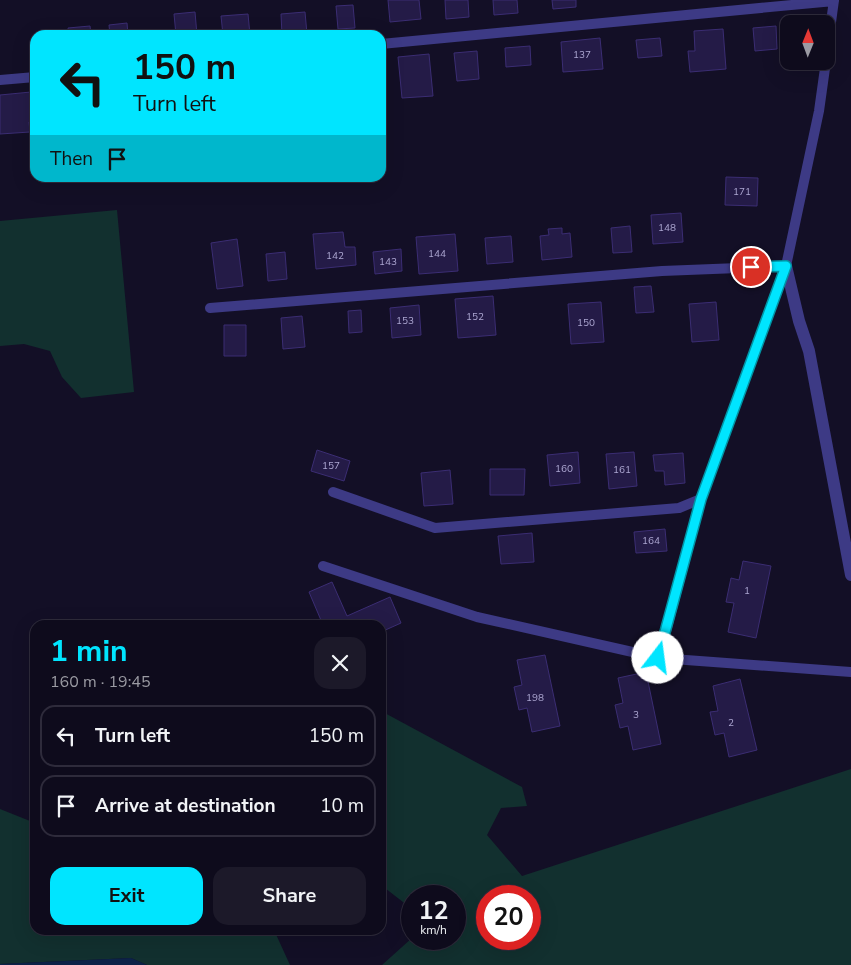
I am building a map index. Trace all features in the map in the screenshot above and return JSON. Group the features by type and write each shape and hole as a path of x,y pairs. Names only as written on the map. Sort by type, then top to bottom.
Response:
{"street":[{"path":"786,266 799,321 809,351 851,575"}],"lane":[{"path":"386,44 834,0 832,15"},
{"path":"658,658 701,499 786,266 819,111 825,70"},
{"path":"0,80 30,77"},
{"path":"210,308 662,271 786,266"},
{"path":"333,492 435,528 679,508 701,499"},
{"path":"323,566 477,617 658,658 851,672"}],"green space":[{"path":"117,210 134,392 81,398 62,377 50,351 24,344 0,346 0,221"},
{"path":"386,714 522,787 527,806 501,808 487,835 522,876 851,769 851,965 382,965 401,948 401,950 466,950 466,885 401,885 401,900 386,889"},
{"path":"0,809 30,821 30,935 276,935 290,965 147,965 131,958 0,964"}],"water":[{"path":"131,958 147,965 0,965 0,964"}],"building":[{"path":"388,0 419,0 421,19 390,22"},
{"path":"445,0 468,0 469,17 446,19"},
{"path":"493,0 517,0 518,13 494,15"},
{"path":"552,0 576,0 576,7 553,9"},
{"path":"353,5 355,28 338,29 336,6"},
{"path":"195,12 197,30 176,30 174,14"},
{"path":"305,12 307,30 282,30 281,14"},
{"path":"248,14 250,30 222,30 221,16"},
{"path":"127,23 128,30 110,30 109,25"},
{"path":"90,26 90,30 68,30 68,28"},
{"path":"776,26 777,49 755,51 753,28"},
{"path":"723,29 726,69 690,72 688,51 695,51 694,31"},
{"path":"600,38 603,69 563,72 561,42"},
{"path":"660,38 662,56 638,58 636,40"},
{"path":"530,46 531,65 506,67 505,48"},
{"path":"477,51 479,79 457,81 454,53"},
{"path":"429,54 433,96 402,98 398,57"},
{"path":"30,92 30,132 0,134 0,95"},
{"path":"726,177 758,178 757,206 725,205"},
{"path":"681,213 683,242 653,244 651,215"},
{"path":"630,226 632,252 613,253 611,228"},
{"path":"562,228 562,234 570,233 572,257 542,260 540,236 549,235 548,229"},
{"path":"343,232 345,247 355,247 356,265 316,269 313,234"},
{"path":"455,234 458,271 419,274 416,237"},
{"path":"511,236 513,262 487,264 485,238"},
{"path":"237,239 243,286 217,289 211,243"},
{"path":"401,249 402,271 375,274 373,252"},
{"path":"285,252 287,279 268,281 266,254"},
{"path":"651,286 654,312 636,313 634,287"},
{"path":"493,296 496,335 458,338 455,299"},
{"path":"601,302 604,342 571,344 568,304"},
{"path":"716,302 719,340 692,342 689,304"},
{"path":"419,305 421,335 392,338 390,308"},
{"path":"361,310 362,332 349,333 348,311"},
{"path":"302,316 305,347 283,349 281,318"},
{"path":"224,325 246,325 246,356 224,356"},
{"path":"317,450 350,461 344,481 311,471"},
{"path":"578,452 580,483 550,486 547,455"},
{"path":"634,452 637,486 609,489 606,454"},
{"path":"683,453 685,483 665,485 664,471 655,471 653,455"},
{"path":"490,469 525,469 524,495 490,495"},
{"path":"450,470 453,504 424,506 421,473"},
{"path":"665,529 667,551 636,553 634,532"},
{"path":"532,533 534,562 501,564 498,536"},
{"path":"743,561 771,566 756,638 728,632 734,603 726,602 731,578 739,580"},
{"path":"332,582 347,616 390,597 401,623 386,630 386,620 321,620 309,592"},
{"path":"545,655 560,726 532,732 527,708 519,710 514,687 522,685 517,660"},
{"path":"646,672 661,744 633,750 628,726 620,728 615,705 623,703 618,678"},
{"path":"740,679 757,750 729,757 724,733 715,735 710,712 718,711 713,686"}],"route":[{"path":"658,658 701,499 786,266 751,267"}]}
